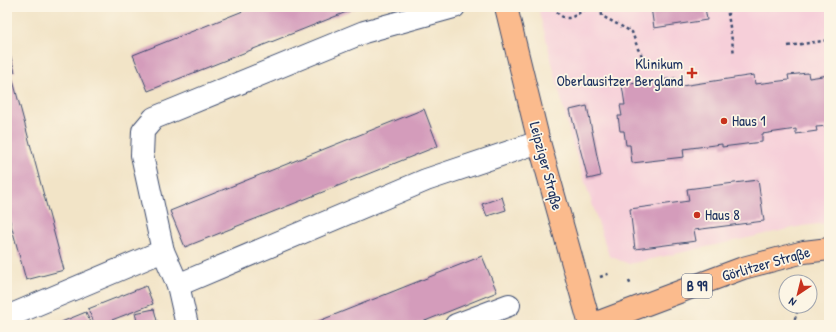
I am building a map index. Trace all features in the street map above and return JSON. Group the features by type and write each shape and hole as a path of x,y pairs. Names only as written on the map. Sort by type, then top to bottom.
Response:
{"main road":[{"name":"Leipziger Straße","path":"506,7 539,142 591,325"},
{"name":"Görlitzer Straße","path":"591,325 743,268 804,252 829,249"}],"lane":[{"path":"187,325 178,285 163,250 142,155 143,130 154,118 364,32 454,7"},
{"path":"178,285 426,180 539,142"},
{"path":"7,317 163,250"},
{"path":"456,325 509,305"}],"path":[{"path":"553,7 562,16 567,18 576,16 583,10 591,7"},
{"path":"601,7 602,16 632,32 638,49 650,69"},
{"path":"727,7 734,54"},
{"path":"788,46 829,40"},
{"path":"793,325 796,314"},
{"path":"680,321 681,325"}],"shaded area":[{"name":"Klinikum Oberlausitzer Bergland","path":"538,7 829,7 829,223 802,226 629,264 609,256 571,139"}],"building":[{"path":"253,7 359,7 148,91 133,55"},
{"path":"651,7 705,7 707,20 654,28"},
{"path":"7,44 15,72 11,73 64,270 26,280 7,210"},
{"name":"Haus 1","path":"808,73 809,78 829,75 829,126 816,127 817,131 796,134 796,129 762,134 762,142 722,147 722,144 683,149 684,157 632,163 630,145 626,145 624,131 620,131 618,116 622,116 620,105 625,105 622,85 675,78 675,87 754,75 755,84 789,80 788,75"},
{"path":"587,106 601,176 588,179 570,110"},
{"path":"424,109 438,146 185,247 170,211"},
{"name":"Haus 8","path":"758,180 764,221 694,230 696,241 635,249 630,209 689,201 687,189"},
{"path":"502,197 506,210 487,216 482,204"},
{"path":"482,256 497,292 415,325 309,325"},
{"path":"146,286 153,304 99,325 95,325 88,309"},
{"path":"154,309 158,325 138,325 135,313"},
{"path":"86,312 91,325 54,325"}],"place":[{"name":"Klinikum Oberlausitzer Bergland","path":"692,73"},
{"name":"Haus 1","path":"724,121"},
{"name":"Haus 8","path":"697,215"}]}
